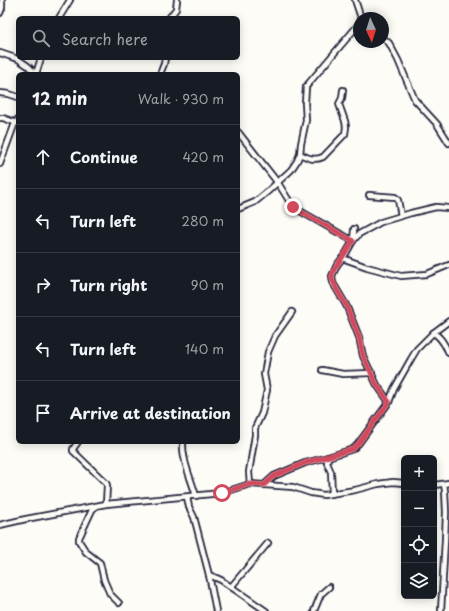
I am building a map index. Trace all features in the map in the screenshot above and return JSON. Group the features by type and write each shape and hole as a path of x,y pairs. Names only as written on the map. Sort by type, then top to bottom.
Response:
{"street":[{"path":"0,13 2,8 2,0"},
{"path":"60,16 70,0"},
{"path":"170,16 176,8 178,0"},
{"path":"355,0 358,12"},
{"path":"240,208 255,202 291,170 300,154 306,120 306,87 353,31"},
{"path":"389,43 415,100 436,124 449,143"},
{"path":"0,53 16,58"},
{"path":"19,60 34,72"},
{"path":"37,72 40,60"},
{"path":"161,72 165,60"},
{"path":"300,154 311,159 319,159 323,157 344,134 346,127 340,104 343,90"},
{"path":"0,93 16,96"},
{"path":"0,118 16,122"},
{"path":"0,164 16,124"},
{"path":"240,135 278,183 293,207 353,241"},
{"path":"369,195 395,197 398,200 401,216"},
{"path":"389,402 377,385 363,356 359,337 346,305 332,279 332,276 334,270 359,234 381,222 401,216 436,207 448,208"},
{"path":"353,241 354,229"},
{"path":"342,258 366,267 402,276 427,274 449,265"},
{"path":"250,484 249,472 255,428 262,414 267,390 264,374 268,352 275,336 292,312"},
{"path":"264,485 274,476 305,463 353,449 389,402 394,389 417,349 449,320"},
{"path":"433,334 436,334 449,353"},
{"path":"322,370 343,374 372,373"},
{"path":"77,444 73,449 74,451 107,485 106,504"},
{"path":"183,444 184,460 196,496"},
{"path":"328,457 328,463 332,472 332,494"},
{"path":"1,523 106,504 222,493 250,484 293,487 311,493 324,495 378,484 401,483"},
{"path":"437,485 447,484 446,540 441,611"},
{"path":"187,497 189,507 194,517 216,611"},
{"path":"95,506 79,538 79,541 86,552 100,563 104,580 110,594 119,603"},
{"path":"231,587 268,543"},
{"path":"209,576 221,580 266,611"},
{"path":"314,611 321,594 329,587"}],"route":[{"path":"222,493 250,484 264,485 274,476 305,463 353,449 389,402 377,385 363,356 359,337 351,317 332,279 334,270 353,241 293,207"}]}
